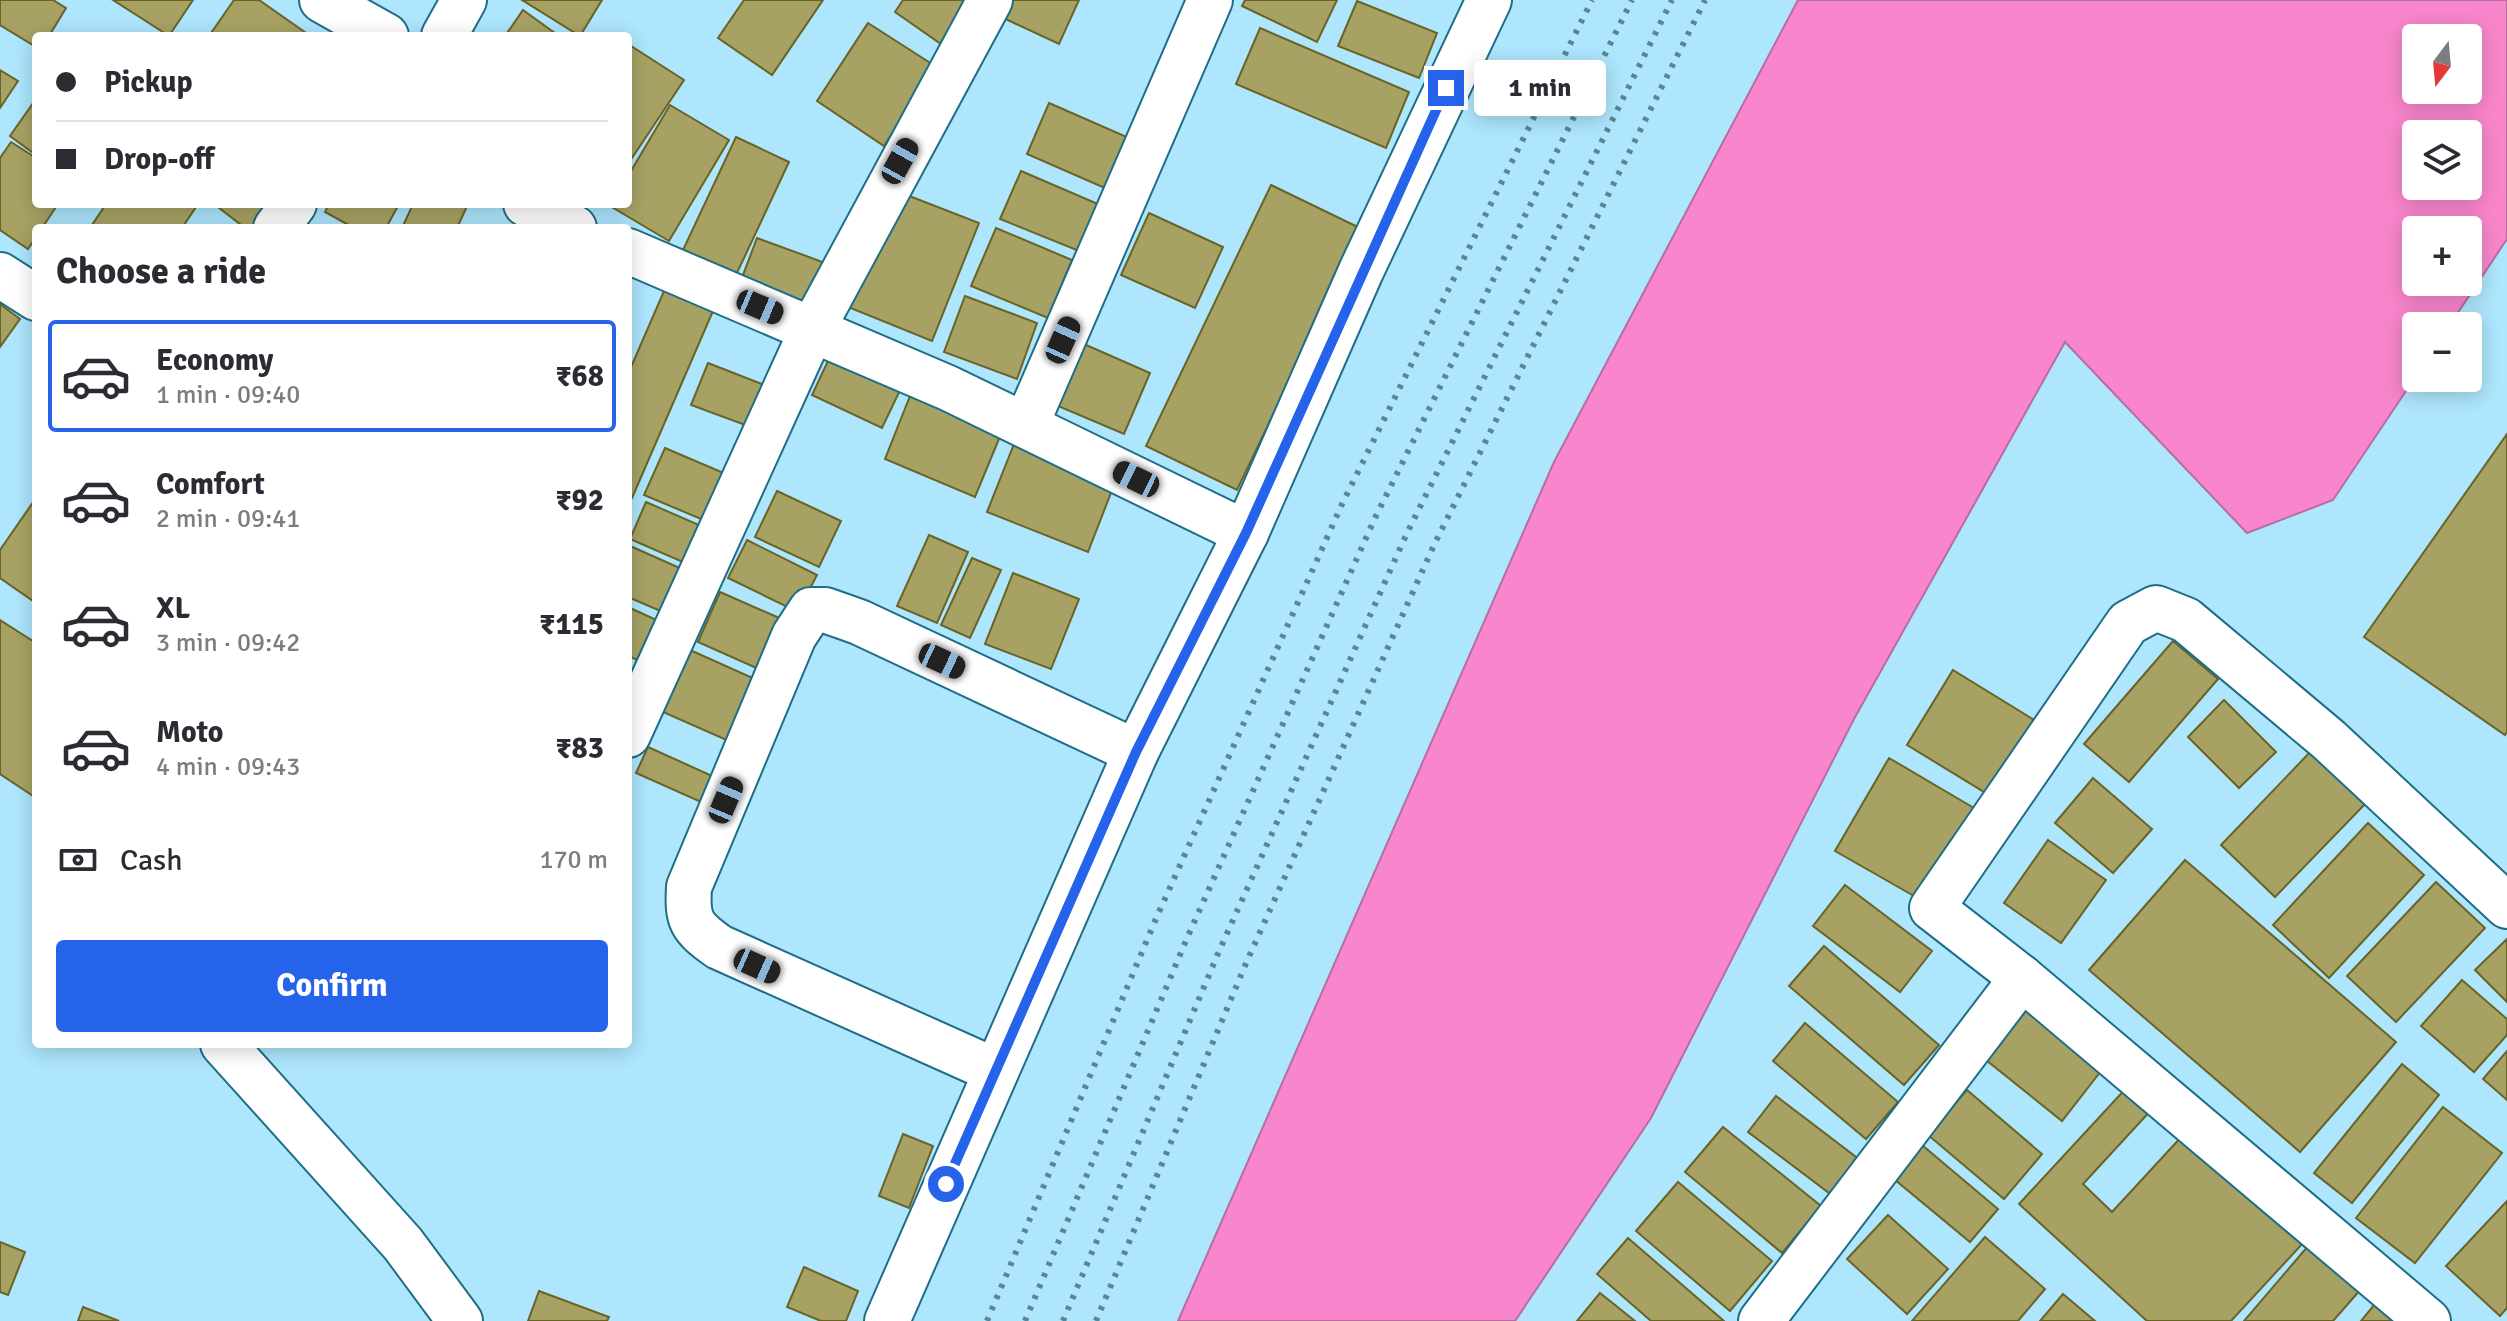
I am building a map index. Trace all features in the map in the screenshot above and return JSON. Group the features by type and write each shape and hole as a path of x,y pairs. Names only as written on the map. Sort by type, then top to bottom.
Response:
{"street":[{"path":"322,0 379,32"},
{"path":"446,32 464,0"},
{"path":"632,726 812,330 990,0"},
{"path":"1026,425 1210,0"},
{"path":"887,1321 1136,752 1246,533 1361,271 1489,0"},
{"path":"534,208 566,224"},
{"path":"632,253 1026,425 1246,533"},
{"path":"0,275 32,295"},
{"path":"2428,1321 2022,978 1932,908 2128,623 2156,608 2186,620 2305,720 2507,906"},
{"path":"996,1071 731,953 697,931 688,914 689,887 794,636 811,610 825,610 873,628 1136,752"},
{"path":"1774,1316 2022,978"},
{"path":"227,1048 403,1244 460,1321"}],"shaded area":[{"path":"1798,0 2507,0 2507,239 2482,276 2482,216 2402,216 2402,296 2469,296 2458,312 2402,312 2402,392 2405,392 2333,500 2247,533 2065,342 1854,719 1651,1118 1515,1321 1178,1321 1554,462"}],"building":[{"path":"0,0 53,0 66,8 51,32 32,32 32,45 0,25"},
{"path":"113,0 193,0 172,32 163,32"},
{"path":"234,0 259,0 305,32 212,32"},
{"path":"522,0 602,0 582,32 574,32"},
{"path":"744,0 823,0 772,75 718,38"},
{"path":"903,0 980,0 951,51 895,12"},
{"path":"1006,0 1079,0 1059,44 999,16"},
{"path":"1245,0 1337,0 1317,42 1242,6"},
{"path":"1357,1 1437,33 1419,78 1338,46"},
{"path":"523,10 553,32 508,32"},
{"path":"868,23 935,66 884,146 817,101"},
{"path":"1260,28 1409,92 1386,148 1236,84"},
{"path":"632,47 684,80 632,158"},
{"path":"0,70 18,81 0,108"},
{"path":"1049,103 1129,138 1107,189 1027,154"},
{"path":"32,105 32,152 10,136"},
{"path":"670,105 729,140 669,241 613,208 632,208 632,169"},
{"path":"736,137 789,162 736,275 683,250"},
{"path":"11,142 32,155 32,208 55,208 45,224 32,224 32,243 28,249 0,230 0,158"},
{"path":"1021,171 1098,204 1079,251 1000,219"},
{"path":"1271,185 1362,229 1237,490 1146,446"},
{"path":"894,190 979,223 932,341 848,307"},
{"path":"103,208 195,208 185,224 93,224"},
{"path":"219,208 271,208 259,224 240,224"},
{"path":"327,208 397,208 388,224 347,224 325,212"},
{"path":"411,208 466,208 459,224 404,224"},
{"path":"1149,213 1223,247 1195,308 1121,275"},
{"path":"996,228 1072,260 1048,318 971,286"},
{"path":"757,238 828,264 812,310 740,283"},
{"path":"664,291 713,311 632,498 632,365"},
{"path":"965,296 1037,323 1017,379 944,352"},
{"path":"0,304 20,319 0,347"},
{"path":"1077,341 1150,373 1124,434 1051,403"},
{"path":"834,348 904,382 882,428 812,395"},
{"path":"708,363 772,388 756,429 691,405"},
{"path":"910,396 1001,434 975,497 885,459"},
{"path":"2507,434 2507,732 2505,735 2364,637"},
{"path":"1014,444 1114,485 1088,552 987,512"},
{"path":"665,448 733,477 713,524 644,495"},
{"path":"777,491 841,521 819,567 755,537"},
{"path":"646,502 708,529 692,566 632,540"},
{"path":"32,504 32,600 0,578 0,550"},
{"path":"929,535 968,552 937,623 897,606"},
{"path":"747,540 817,575 798,612 728,578"},
{"path":"632,547 691,573 672,616 632,599"},
{"path":"972,558 1001,570 970,638 941,625"},
{"path":"1013,573 1079,599 1051,669 985,644"},
{"path":"720,592 793,624 770,674 698,642"},
{"path":"632,609 665,624 647,664 632,658"},
{"path":"0,620 32,640 32,795 0,774"},
{"path":"2173,641 2218,679 2129,782 2084,744"},
{"path":"681,646 768,685 740,746 654,708"},
{"path":"1953,670 2039,723 1994,798 1907,745"},
{"path":"2224,700 2276,752 2239,788 2188,737"},
{"path":"648,747 721,780 710,806 636,773"},
{"path":"2313,749 2367,802 2275,897 2221,845"},
{"path":"1889,758 1974,808 1921,900 1835,851"},
{"path":"2093,778 2152,829 2113,873 2055,823"},
{"path":"2368,823 2424,875 2329,978 2273,925"},
{"path":"2048,840 2106,880 2061,943 2004,903"},
{"path":"2185,860 2396,1042 2300,1152 2089,970"},
{"path":"2436,882 2485,928 2396,1022 2347,976"},
{"path":"1845,885 1932,951 1900,992 1813,926"},
{"path":"2507,939 2507,1002 2475,970"},
{"path":"1824,946 1939,1045 1904,1085 1789,986"},
{"path":"2462,980 2507,1019 2507,1035 2474,1072 2421,1026"},
{"path":"2033,1002 2108,1062 2062,1121 1986,1060"},
{"path":"1805,1023 1898,1102 1866,1139 1773,1061"},
{"path":"2507,1051 2507,1100 2483,1079"},
{"path":"2402,1064 2439,1095 2352,1203 2314,1173"},
{"path":"2130,1084 2154,1107 2083,1184 2112,1212 2184,1134 2303,1243 2231,1321 2147,1321 2019,1204"},
{"path":"1967,1090 2042,1154 2004,1199 1928,1135"},
{"path":"1776,1096 1860,1160 1833,1196 1748,1132"},
{"path":"2443,1107 2502,1153 2415,1263 2356,1218"},
{"path":"1723,1127 1821,1206 1782,1253 1685,1172"},
{"path":"903,1134 933,1146 909,1208 879,1196"},
{"path":"1922,1145 1998,1209 1970,1242 1894,1179"},
{"path":"1678,1182 1772,1261 1730,1311 1636,1231"},
{"path":"2507,1201 2507,1308 2500,1316 2446,1266"},
{"path":"1888,1215 1948,1269 1907,1314 1847,1259"},
{"path":"1985,1237 2045,1289 2018,1321 1912,1321"},
{"path":"1628,1238 1724,1321 1651,1321 1597,1274"},
{"path":"0,1242 25,1252 8,1295 0,1292"},
{"path":"2309,1245 2361,1289 2333,1321 2244,1321"},
{"path":"804,1267 858,1291 846,1321 821,1321 787,1307"},
{"path":"539,1291 609,1317 607,1321 528,1321"},
{"path":"1600,1293 1635,1321 1577,1321"},
{"path":"2063,1294 2095,1321 2040,1321"},
{"path":"2379,1299 2406,1321 2361,1321"},
{"path":"83,1307 119,1321 78,1321"}],"railway":[{"path":"987,1321 1155,921 1343,502 1592,0"},
{"path":"1025,1321 1188,936 1375,518 1632,0"},
{"path":"1063,1321 1220,949 1407,533 1672,0"},
{"path":"1096,1321 1247,961 1434,545 1705,0"}],"route":[{"path":"946,1184 1136,752 1246,533 1361,271 1446,88"}]}
